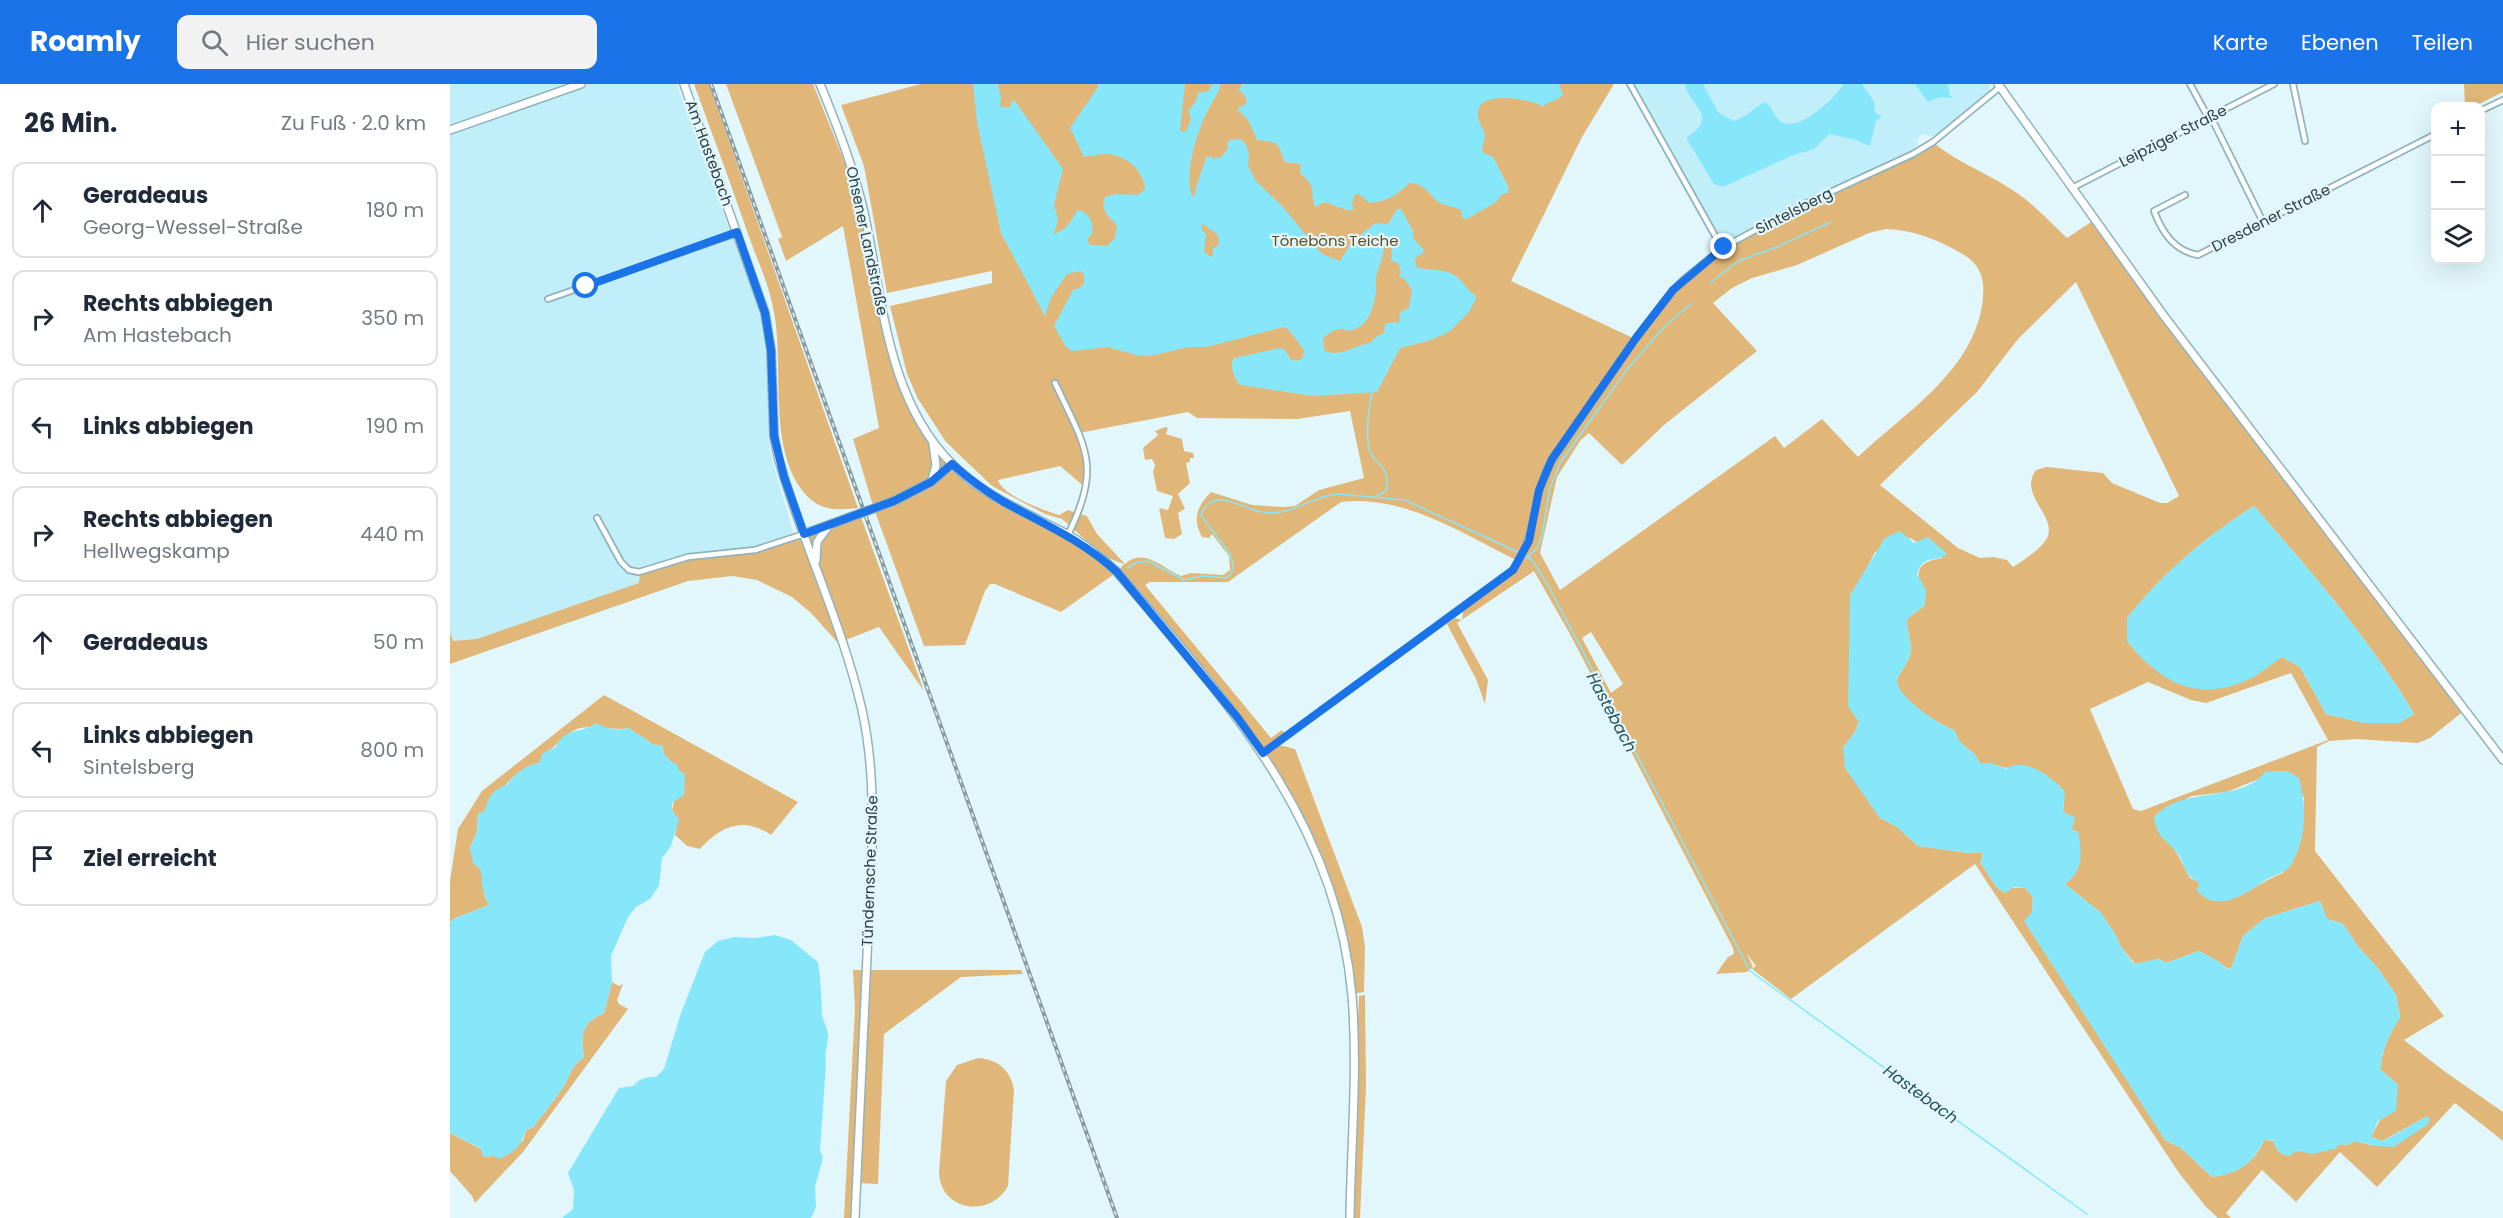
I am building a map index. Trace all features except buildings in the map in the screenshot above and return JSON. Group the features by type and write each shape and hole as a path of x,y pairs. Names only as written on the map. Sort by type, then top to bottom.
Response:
{"main road":[{"path":"450,130 581,84"},
{"name":"Am Hastebach","path":"684,84 765,313 771,350 774,436 784,477 804,534"},
{"name":"Ohsener Landstraße","path":"820,84 852,167 865,216 885,322 900,378 932,442"},
{"path":"1999,86 2164,316 2503,760"},
{"path":"932,442 975,484 1002,501 1068,535 1099,556 1117,572 1237,717 1281,782 1307,831 1329,887 1343,942 1352,994 1355,1045 1350,1218"},
{"path":"931,482 936,465 932,442"},
{"path":"804,534 894,501 931,482 952,464"},
{"path":"816,568 817,542 829,525"},
{"name":"Tündernsche Straße","path":"804,534 851,668 862,710 872,792 872,847 855,1218"}],"street":[{"path":"1630,84 1718,241 1724,247"},
{"path":"2190,84 2263,222"},
{"name":"Leipziger Straße","path":"2072,188 2274,84"},
{"path":"2293,84 2305,141"},
{"name":"Sintelsberg","path":"1263,753 1504,579 1521,559 1529,541 1542,482 1552,459 1636,338 1673,290 1724,247 1798,207 1913,154 1955,126 1999,86"},
{"path":"2485,109 2503,100"},
{"name":"Dresdener Straße","path":"2186,195 2154,212 2160,227 2170,241 2185,253 2198,255 2431,137"},
{"path":"548,299 737,232"},
{"path":"1056,383 1088,458 1089,477 1084,497 1068,535"},
{"path":"597,518 621,562 629,570 639,572 688,557 755,550 804,534"}],"shaded area":[{"path":"450,84 677,84 761,316 768,349 770,453 797,545 450,655"},
{"path":"1632,84 1991,84 1989,91 1937,136 1923,134 1918,138 1914,149 1807,199 1732,239 1724,239 1719,236"}],"green space":[{"path":"694,84 709,84 858,508 832,509 811,500 799,486 789,466 780,421 778,348 770,294"},
{"path":"726,84 813,84 847,168 852,167 894,359 932,442 976,486 1068,535 1117,572 1061,612 995,584 990,584 985,591 965,645 924,646 874,509 853,439 879,428 843,226 786,261 778,239 782,237"},
{"path":"921,84 1614,84 1582,137 1511,281 1633,338 1545,467 1537,489 1528,537 1516,560 1454,528 1410,510 1364,501 1341,502 1228,582 1150,582 1145,585 1271,738 1282,730 1285,734 1272,748 1279,745 1295,749 1362,927 1365,947 1364,992 1352,994 1343,942 1307,831 1263,753 1117,572 1124,564 1105,557 1062,519 1045,514 992,486 946,442 918,399 907,374 890,306 992,283 992,271 887,293 864,166 841,105","holes":["1350,411 1364,478 1319,490 1295,506 1252,505 1211,492 1199,508 1197,524 1202,537 1209,538 1212,534 1229,556 1230,570 1223,575 1191,573 1181,576 1146,558 1132,559 1125,564 1097,534 1087,516 1068,510 1059,515 1034,506 1007,492 998,480 1060,466 1086,488 1085,449 1079,433 1188,412 1197,418 1297,419"]},
{"path":"2464,84 2503,84 2503,92 2483,102 2465,102"},
{"path":"1933,142 2023,197 2067,238 2094,220 2465,710 2430,738 2418,743 2356,739 2329,741 2317,747 2315,851 2444,1016 2404,1040 2503,1112 2503,1141 2455,1103 2377,1187 2340,1152 2296,1202 2262,1170 2226,1213 2231,1218 2218,1218 2206,1207 2179,1173 1975,864 1791,999 1752,969 1756,966 1747,954 1753,967 1747,972 1716,974 1728,957 1734,954 1733,948 1571,636 1534,571 1462,620 1463,611 1516,571 1533,537 1541,490 1554,461 1649,325 1678,288 1688,283 1690,277 1747,237 1808,203","holes":["1886,229 1924,236 1966,256 1979,270 1983,282 1983,296 1978,322 1968,345 1954,367 1937,387 1858,457 1822,419 1784,448 1775,436 1560,590 1540,553 1557,477 1580,441 1589,433 1622,465 1664,425 1757,351 1713,303 1732,288 1752,278 1797,265 1869,233","2076,282 2179,496 2167,503 2160,503 2112,483 2103,473 2047,467 2036,470 2032,480 2032,489 2048,523 2049,531 2046,540 2039,548 2013,567 2007,560 1994,557 1980,558 1958,548 1880,485 1977,392 2018,339","2254,506 2359,632 2414,714 2398,723 2364,723 2326,714 2300,667 2282,657 2137,653 2127,641 2127,618 2170,571 2219,530","1910,538 1943,558 1932,560 1920,568 1919,580 1925,605 1907,619 1911,650 1897,680 1898,687 1920,710 1954,730 1959,741 1975,755 1980,763 2046,775 2052,783 2060,786 2064,802 2063,812 2074,822 2071,827 2065,884 2101,913 2121,947 2135,964 2159,959 2166,963 2199,951 2231,969 2243,936 2265,918 2320,901 2327,919 2343,924 2396,995 2400,1017 2387,1042 2380,1069 2398,1085 2371,1137 2382,1141 2426,1117 2428,1124 2415,1132 2375,1146 2355,1141 2347,1145 2340,1144 2330,1149 2311,1152 2264,1140 2255,1155 2244,1166 2212,1177 2181,1148 2165,1140 2032,912 2033,897 2025,888 1997,888 1980,862 1983,857 1981,852 1969,853 1918,846 1897,827 1879,817 1843,748 1855,732 1859,721 1854,713 1864,574 1875,552","1591,632 1623,684 1611,693 1582,638","2291,673 2328,740 2141,811 2133,809 2090,709 2148,682 2191,700 2206,703","2261,778 2304,797 2303,813 2283,873 2231,899 2190,878 2154,818 2158,813 2192,796 2227,792"]},
{"path":"1168,428 1166,434 1182,439 1184,451 1193,453 1194,458 1190,458 1190,462 1186,463 1190,483 1178,494 1185,509 1178,513 1182,534 1174,539 1165,538 1159,508 1168,510 1173,496 1157,491 1153,472 1155,465 1152,459 1145,460 1143,448 1158,435 1155,431"},
{"path":"860,514 924,691 879,627 838,643 811,613 792,597 757,580 733,576 688,581 450,664 450,632 453,641 477,639 639,583 640,573 689,557 755,551"},
{"path":"1455,618 1462,620 1457,623 1488,680 1485,704 1476,679 1447,624"},
{"path":"604,695 798,802 771,835 751,826 733,826 716,834 700,849 687,846 675,835 678,819 672,811 679,771 664,754 662,746 651,744 629,728 579,728 543,753 539,763 530,765 515,775 485,811 478,814 477,832 470,848 481,869 485,897 489,905 453,919 450,923 450,881 458,829 482,791"},
{"path":"853,970 1021,970 1023,974 961,977 884,1034 878,1184 857,1183 855,1218 844,1218 855,1009"},
{"path":"612,982 619,986 623,984 617,1000 619,1004 628,1009 523,1152 475,1203 472,1196 450,1171 450,1133 481,1149 484,1157 494,1156 523,1141 526,1130 534,1127 563,1087 574,1067 584,1057 582,1041 584,1030 591,1021 604,1013"},
{"path":"1365,995 1366,1087 1360,1218 1350,1218 1359,996"},
{"path":"978,1058 992,1061 1002,1067 1010,1077 1014,1090 1008,1186 990,1203 968,1206 948,1196 939,1172 946,1081 957,1065"}],"water":[{"name":"Töneböns Teiche","path":"973,84 998,84 1000,106 1009,108 1011,101 1015,101 1063,169 1054,205 1058,219 1054,234 1068,225 1077,210 1088,215 1091,222 1092,234 1088,238 1090,245 1107,246 1115,238 1117,226 1104,210 1105,197 1115,194 1138,195 1145,189 1137,169 1119,156 1102,154 1084,157 1070,128 1098,87 1097,84 1185,84 1180,130 1183,132 1187,130 1191,118 1188,111 1196,101 1198,93 1209,91 1212,84 1221,84 1206,114 1195,144 1189,177 1192,196 1195,195 1206,157 1211,156 1213,160 1216,157 1220,158 1228,149 1227,143 1230,140 1240,139 1246,144 1249,154 1248,166 1256,181 1283,207 1324,255 1340,261 1351,244 1364,232 1375,223 1388,224 1397,209 1401,209 1413,231 1413,238 1424,250 1415,258 1416,267 1444,271 1454,275 1475,295 1476,299 1469,312 1449,332 1428,341 1400,348 1377,392 1313,396 1241,385 1233,372 1234,358 1280,348 1285,350 1291,360 1297,361 1303,358 1304,350 1288,329 1283,327 1207,347 1188,347 1150,356 1136,355 1108,347 1072,351 1066,347 1054,326 1073,290 1080,288 1084,283 1084,275 1081,271 1067,274 1051,298 1045,316 1001,233 977,122","holes":["1203,224 1218,235 1219,245 1213,248 1211,257 1204,252 1206,235 1201,227","1389,244 1392,249 1391,261 1398,263 1401,271 1399,278 1404,278 1412,290 1409,308 1400,312 1399,323 1385,324 1384,333 1370,343 1336,353 1324,350 1323,338 1326,335 1338,329 1349,331 1356,329 1366,321 1375,298 1376,277 1384,245"]},
{"name":"Töneböns Teiche","path":"1242,84 1559,84 1563,95 1542,107 1539,104 1509,98 1495,99 1481,104 1478,116 1485,134 1482,152 1493,157 1509,188 1508,193 1502,194 1496,202 1467,219 1462,218 1461,210 1438,202 1424,188 1409,183 1391,197 1381,201 1369,203 1359,194 1355,194 1352,203 1354,210 1346,210 1325,202 1315,207 1311,186 1300,173 1301,164 1285,162 1276,144 1257,140 1248,120 1237,109 1247,103 1245,96 1239,90"},
{"path":"1685,84 1703,84 1718,112 1733,121 1742,118 1765,102 1779,120 1787,124 1805,119 1824,106 1844,84 1862,84 1875,103 1874,109 1877,115 1881,117 1876,121 1870,146 1856,140 1829,134 1814,149 1791,156 1723,187 1714,184 1686,138 1696,130 1702,117"},
{"path":"1915,84 1948,84 1950,95 1953,98 1940,97 1928,102"},
{"path":"2254,506 2359,632 2414,714 2399,723 2364,723 2326,714 2300,667 2282,657 2243,682 2225,688 2208,690 2192,688 2178,684 2151,667 2127,641 2127,618 2155,586 2202,543"},
{"path":"1900,531 1914,543 1928,537 1947,554 1923,563 1917,574 1926,590 1925,605 1907,619 1911,650 1897,680 1898,687 1920,709 1939,723 1954,730 1959,741 1975,755 1980,763 1991,763 2006,769 2013,765 2029,766 2046,775 2065,792 2063,812 2075,817 2072,830 2078,831 2081,854 2076,873 2065,884 2101,913 2134,964 2159,959 2166,963 2199,951 2221,963 2224,968 2231,969 2243,936 2265,918 2320,901 2327,919 2343,924 2396,995 2400,1018 2387,1042 2380,1069 2398,1085 2396,1111 2378,1121 2371,1137 2383,1141 2426,1117 2430,1117 2428,1124 2394,1147 2375,1146 2355,1141 2347,1145 2340,1144 2335,1149 2312,1154 2297,1151 2289,1156 2278,1151 2273,1140 2264,1140 2255,1155 2244,1166 2230,1173 2212,1177 2181,1148 2165,1140 2024,921 2032,912 2033,897 2025,888 2014,887 2005,893 1997,888 1980,862 1983,857 1981,852 1969,853 1918,846 1897,827 1879,817 1845,768 1843,748 1855,732 1859,722 1848,706 1850,595 1885,538"},
{"path":"596,723 612,729 629,728 651,744 662,746 667,758 677,764 679,771 685,774 684,795 672,803 672,811 679,819 671,846 662,858 659,886 650,899 636,907 628,917 611,956 612,982 604,1013 591,1021 584,1030 582,1041 584,1057 574,1067 563,1087 534,1127 526,1130 522,1141 516,1148 499,1159 494,1156 484,1157 480,1148 450,1133 450,923 453,919 489,905 482,887 481,872 473,863 470,848 477,832 478,814 485,811 489,798 495,791 507,785 525,768 539,763 543,753 556,747 564,736"},
{"path":"2288,771 2299,778 2301,788 2304,810 2303,832 2290,867 2232,899 2214,901 2205,898 2197,891 2199,883 2189,875 2178,854 2159,833 2154,818 2166,808 2180,801 2241,788 2254,782 2265,772"},
{"path":"775,935 791,940 818,962 822,1014 828,1033 820,1151 823,1157 815,1187 816,1207 811,1218 562,1218 573,1209 574,1190 568,1173 619,1088 633,1086 643,1078 656,1077 664,1069 681,1013 705,952 718,941 734,937 756,938"}],"waterway":[{"path":"1710,283 1738,261 1777,247 1831,222"},
{"path":"1527,558 1538,547 1550,488 1560,463 1628,368 1665,326 1692,303"},
{"path":"1372,392 1368,423 1369,448 1374,459 1385,471 1387,481 1387,490 1375,497"},
{"name":"Hastebach","path":"1128,568 1136,563 1148,561 1184,580 1203,576 1226,578 1232,572 1233,564 1225,547 1201,514 1207,505 1221,500 1272,513 1282,512 1319,498 1338,494 1405,500 1520,553"},
{"name":"Hastebach","path":"1524,555 1532,560 1549,587 1750,971 2087,1214"}],"railway":[{"path":"711,84 1117,1218"}],"route":[{"path":"586,286 737,232 765,313 771,350 774,436 784,477 804,534 894,501 931,482 952,464 975,484 1002,501 1068,535 1099,556 1117,572 1182,648 1263,753 1458,613 1513,570 1529,541 1539,490 1552,459 1585,416 1636,338 1673,290 1724,247"}]}
